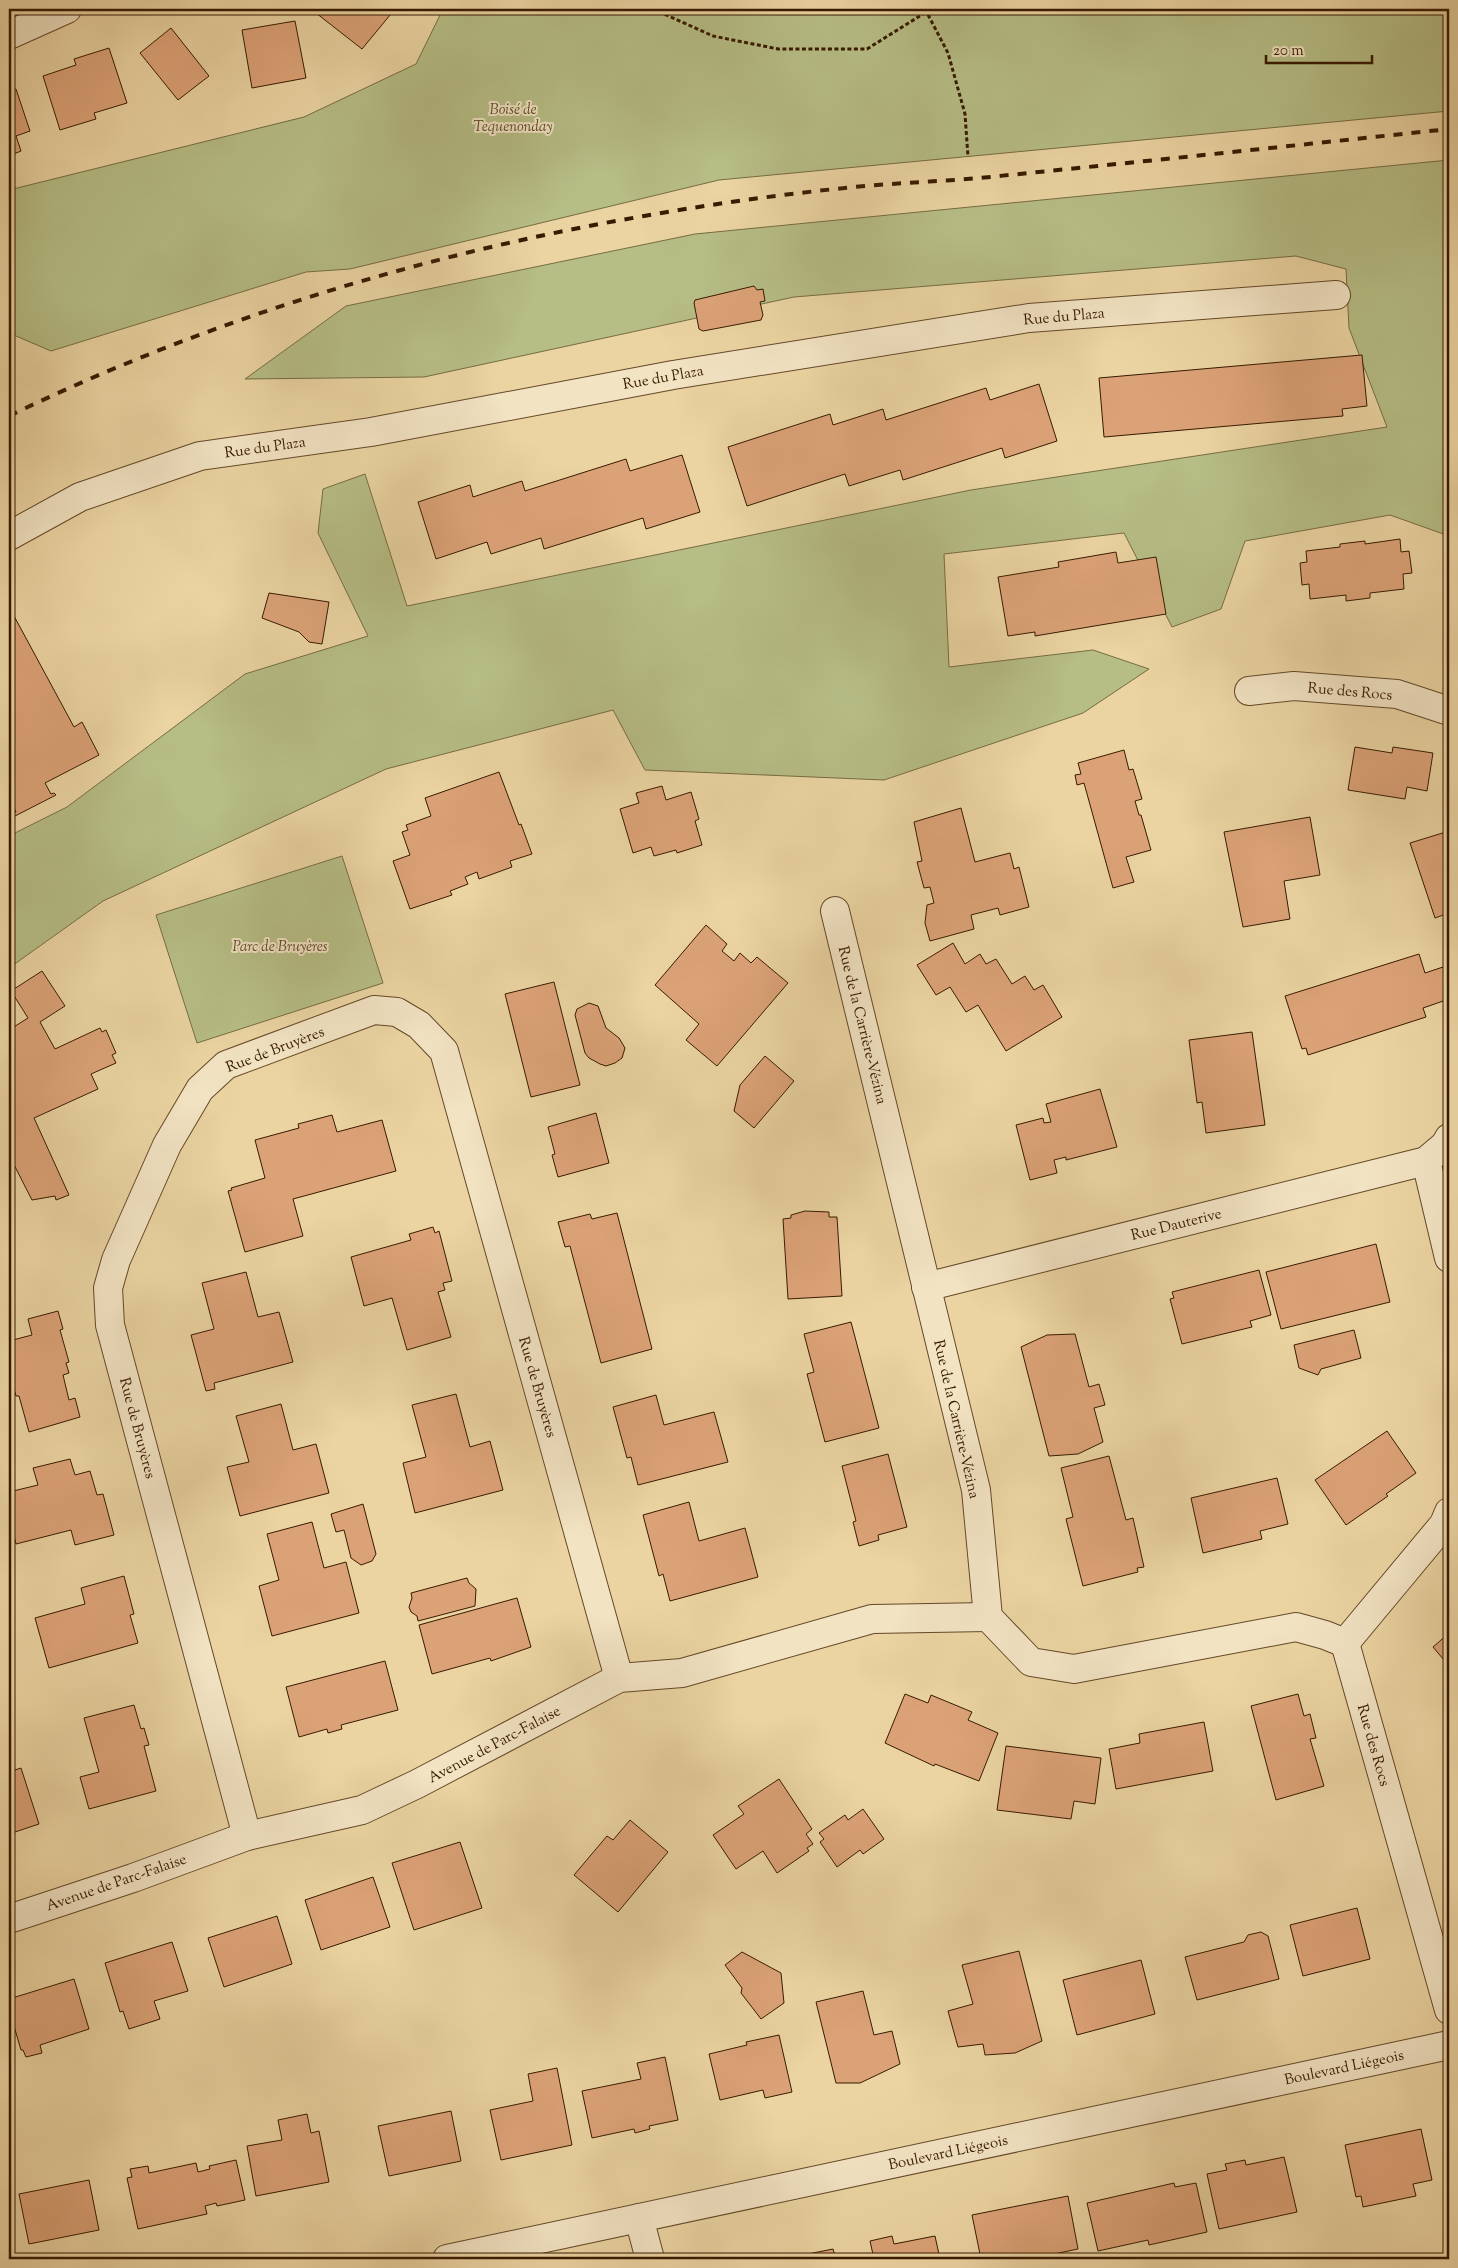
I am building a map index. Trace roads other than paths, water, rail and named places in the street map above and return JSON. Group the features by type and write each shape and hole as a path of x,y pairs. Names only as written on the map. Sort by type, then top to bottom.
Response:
{"street":[{"path":"9,34 67,9"},
{"name":"Rue du Plaza","path":"9,536 80,497 200,456 371,432 673,375 1029,318 1336,295"},
{"name":"Rue des Rocs","path":"1249,691 1294,686 1397,694 1449,711"},
{"name":"Rue de la Carrière-Vézina","path":"835,911 976,1490 988,1617"},
{"name":"Rue de Bruyères","path":"247,1836 110,1325 108,1288 116,1260 167,1145 200,1089 226,1065 374,1010 397,1012 405,1016 420,1025 444,1051 620,1678"},
{"path":"1449,1138 1445,1146 1426,1161 1449,1258"},
{"name":"Rue Dauterive","path":"926,1287 1426,1161"},
{"path":"988,1617 1032,1662 1074,1668 1296,1627 1325,1635 1344,1643 1444,1524 1449,1512"},
{"name":"Avenue de Parc-Falaise","path":"9,1919 133,1878 247,1836 362,1810 417,1784 620,1678 682,1674 872,1619 988,1617"},
{"name":"Rue des Rocs","path":"1344,1643 1449,2010"},
{"name":"Boulevard Liégeois","path":"446,2259 1449,2045"},
{"path":"639,2218 650,2259"}],"railway":[{"path":"9,416 84,381 161,349 240,320 400,270 481,249 563,231 699,207 810,192 865,186 982,178 1449,129"}],"park label":[{"name":"Boisé de Tequenonday","path":"513,118"},
{"name":"Parc de Bruyères","path":"280,946"}]}
